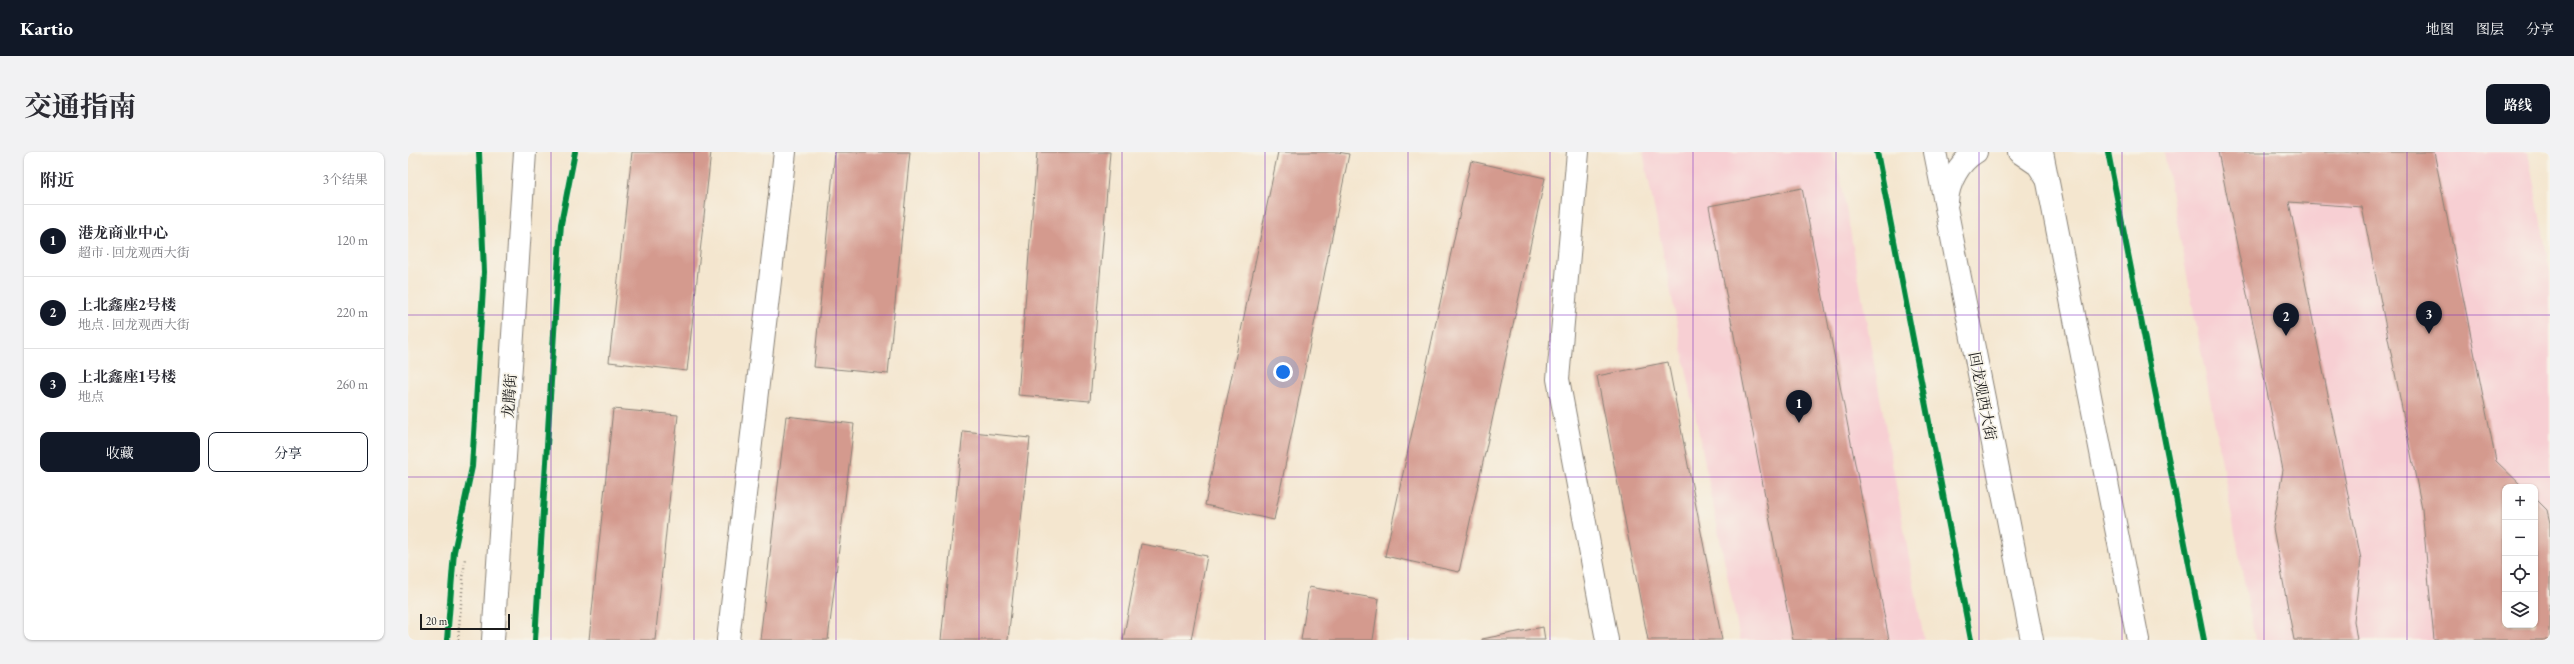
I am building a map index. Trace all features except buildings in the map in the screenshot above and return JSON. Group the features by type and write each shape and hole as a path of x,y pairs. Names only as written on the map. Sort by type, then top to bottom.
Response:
{"street":[{"name":"龙腾街","path":"493,640 525,152"},
{"path":"728,640 785,152"},
{"path":"1578,152 1558,379 1607,640"},
{"name":"回龙观西大街","path":"1935,152 2032,640"},
{"path":"1947,214 1947,200 1955,175 1962,164 1976,152"},
{"path":"2019,152 2038,165 2048,182"},
{"path":"2042,152 2138,640"}],"path":[{"path":"458,640 465,557"},
{"path":"450,583 452,568"},
{"path":"457,576 463,576"}],"shaded area":[{"path":"1643,152 1832,152 1840,175 1924,640 1740,640"},
{"path":"2164,152 2528,152 2550,272 2550,640 2255,640"}],"cycle path":[{"path":"447,640 454,552 472,467 484,272 479,152"},
{"path":"535,640 561,224 575,152"},
{"path":"1877,152 1971,640"},
{"path":"2108,152 2204,640"}],"place":[{"name":"上北鑫座1号楼","path":"2429,334"},
{"name":"上北鑫座2号楼","path":"2286,336"},
{"name":"港龙商业中心","path":"1799,423"}]}
